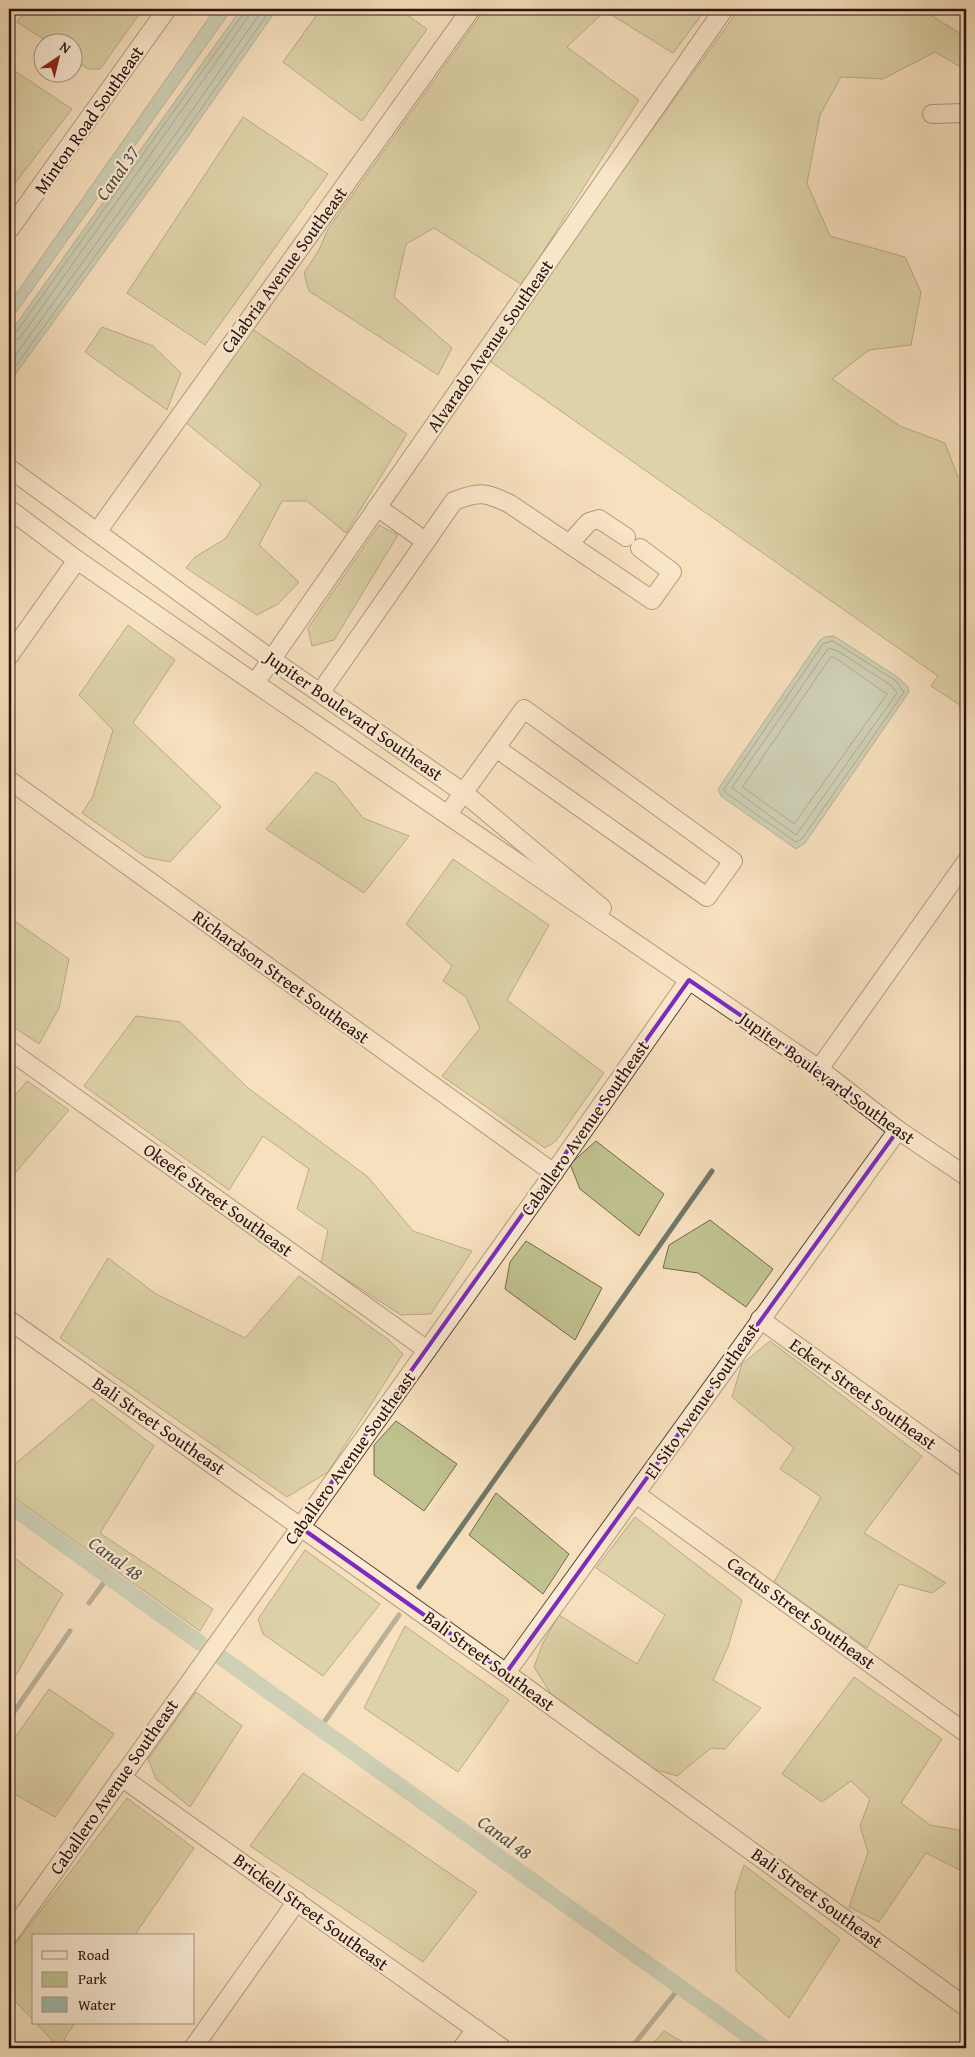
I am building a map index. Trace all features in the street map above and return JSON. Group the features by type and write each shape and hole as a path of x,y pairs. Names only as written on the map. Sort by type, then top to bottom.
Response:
{"street":[{"name":"Minton Road Southeast","path":"9,230 167,9"},
{"name":"Calabria Avenue Southeast","path":"97,532 471,9"},
{"name":"Alvarado Avenue Southeast","path":"255,683 724,9"},
{"path":"932,114 966,113"},
{"name":"Jupiter Boulevard Southeast","path":"9,468 271,659 464,793 689,980"},
{"path":"320,693 425,540 454,502 473,493 491,494 510,504 652,600 672,572 640,548"},
{"path":"377,507 425,540"},
{"name":"Jupiter Boulevard Southeast","path":"9,509 77,560 819,1069 898,1130 966,1176"},
{"path":"569,544 589,522 599,519 626,537"},
{"path":"9,656 77,560"},
{"path":"448,814 524,709 733,861 707,897 496,748"},
{"name":"Richardson Street Southeast","path":"9,780 554,1173"},
{"path":"819,1069 966,862"},
{"name":"Caballero Avenue Southeast","path":"9,1934 554,1173 689,980"},
{"name":"Okeefe Street Southeast","path":"9,1050 427,1350"},
{"name":"El Sito Avenue Southeast","path":"506,1673 898,1130"},
{"name":"Eckert Street Southeast","path":"760,1319 966,1468"},
{"name":"Bali Street Southeast","path":"9,1320 506,1673 966,2007"},
{"name":"Cactus Street Southeast","path":"636,1494 966,1733"},
{"name":"Brickell Street Southeast","path":"121,1777 502,2048"},
{"path":"193,2048 296,1901"},
{"path":"462,2048 476,2030"}],"highlighted area":[{"path":"689,980 819,1069 898,1130 506,1673 300,1527"}],"green space":[{"path":"27,9 143,9 100,69 88,69 82,65 82,32 32,32 17,22"},
{"path":"321,9 399,9 427,29 362,121 283,62"},
{"path":"485,9 696,9 703,13 673,53 605,11 567,47 639,100 522,285 434,228 406,244 394,297 452,348 438,375 309,291 304,273 319,250 328,229"},
{"path":"739,9 924,9 924,11 966,37 966,70 935,52 883,79 841,77 820,115 807,183 830,236 905,257 921,292 911,345 869,350 832,379 900,426 945,443 958,477 966,479 966,701 963,707 931,686 938,676 491,362 495,348"},
{"path":"9,67 72,109 9,191"},
{"path":"243,117 328,174 205,345 127,293"},
{"path":"102,327 153,346 181,373 167,410 85,352"},
{"path":"251,328 407,434 346,533 307,501 282,501 259,545 299,582 278,604 257,615 186,568 195,557 225,539 261,484 185,422"},
{"path":"379,525 398,535 334,640 312,646 308,628"},
{"path":"128,625 175,660 133,723 221,807 170,862 145,857 82,813 93,796 113,730 79,695"},
{"path":"316,772 335,783 363,818 409,836 364,893 266,829"},
{"path":"453,859 549,925 507,1000 604,1073 556,1141 545,1148 442,1076 480,1028 466,997 443,981 452,966 406,924"},
{"path":"9,917 69,959 59,1008 39,1044 9,1024"},
{"path":"136,1016 180,1022 248,1088 368,1177 413,1231 472,1251 431,1314 401,1315 321,1263 328,1230 297,1209 309,1169 263,1136 229,1190 84,1086"},
{"path":"27,1081 69,1110 10,1179 9,1103"},
{"path":"596,1141 664,1194 639,1236 580,1189 570,1164"},
{"path":"710,1220 773,1269 746,1307 698,1273 663,1268 669,1245"},
{"path":"526,1241 602,1288 575,1340 505,1289 510,1262"},
{"path":"108,1258 156,1294 245,1338 299,1276 389,1340 403,1354 328,1472 287,1497 60,1338"},
{"path":"770,1341 922,1456 864,1533 946,1583 932,1593 899,1584 867,1648 774,1582 821,1497 780,1469 794,1448 732,1397 742,1364"},
{"path":"92,1399 154,1446 100,1533 213,1609 200,1631 9,1494 9,1461 14,1465"},
{"path":"396,1421 457,1464 424,1511 374,1475 374,1445"},
{"path":"496,1493 569,1554 543,1594 469,1535"},
{"path":"635,1517 742,1600 728,1647 713,1680 761,1708 725,1749 711,1748 677,1776 651,1768 551,1694 534,1667 543,1643 559,1615 637,1664 665,1615 596,1568"},
{"path":"305,1550 380,1604 323,1676 263,1634 258,1619"},
{"path":"9,1554 63,1594 9,1687"},
{"path":"405,1626 509,1700 458,1772 364,1708"},
{"path":"854,1677 942,1739 901,1803 930,1825 964,1831 966,1828 966,1873 926,1853 879,1922 849,1907 868,1852 860,1826 870,1799 851,1781 822,1802 782,1774"},
{"path":"49,1689 114,1734 55,1817 9,1791 9,1746"},
{"path":"196,1692 242,1726 190,1807 156,1779 148,1759"},
{"path":"303,1773 477,1892 423,1962 250,1846"},
{"path":"127,1798 194,1848 135,1934 32,1934 32,2019 9,1995 9,1952"},
{"path":"744,1865 840,1939 789,2018 736,1971 735,1893"},
{"path":"37,2024 74,2024 64,2039 76,2048 59,2048"},
{"path":"664,2031 693,2048 649,2048"}],"water":[{"path":"215,9 232,9 9,322 9,304"},
{"path":"241,9 277,9 184,142 9,383 9,334"},
{"path":"834,636 899,678 908,687 909,692 805,843 796,849 721,796 718,789 820,640 825,637"}],"waterway":[{"path":"419,1587 712,1171"},
{"name":"Canal 48","path":"9,1505 200,1643"},
{"path":"89,1603 108,1577"},
{"path":"320,1728 399,1615"},
{"path":"9,1719 70,1631"},
{"name":"Canal 48","path":"222,1658 765,2048"},
{"path":"631,2048 680,1987"}],"water label":[{"name":"Canal 37","path":"117,173"}]}
